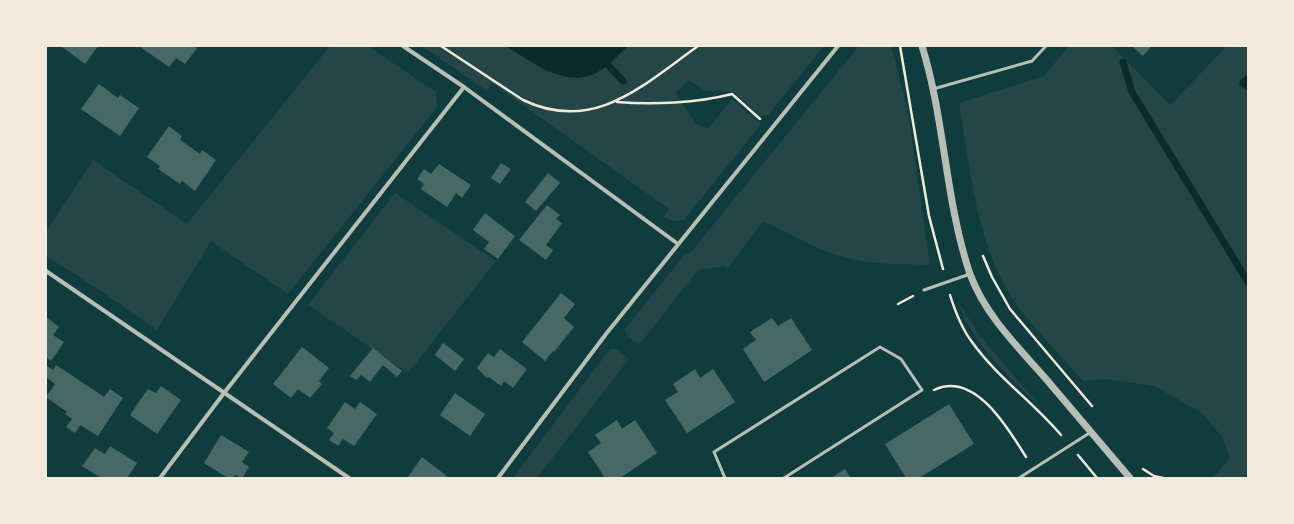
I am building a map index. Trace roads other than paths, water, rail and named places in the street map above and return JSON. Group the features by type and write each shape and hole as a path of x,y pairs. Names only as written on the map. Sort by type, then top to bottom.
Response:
{"street":[{"path":"402,46 464,87 678,244"},
{"path":"498,478 606,334 838,46"},
{"path":"922,46 933,89 953,213 970,274 977,290 995,320 1130,478"},
{"path":"160,478 464,87"},
{"path":"46,270 224,394 349,478"}],"lane":[{"path":"933,89 1032,61 1046,46"},
{"path":"924,290 970,274"},
{"path":"725,478 714,452 880,347 901,359 922,390 784,478"},
{"path":"1019,478 1091,432"}],"waterway":[{"path":"594,46 608,65 623,81"},
{"path":"1123,62 1132,92 1248,282"},
{"path":"1248,78 1243,83 1248,86"}]}
